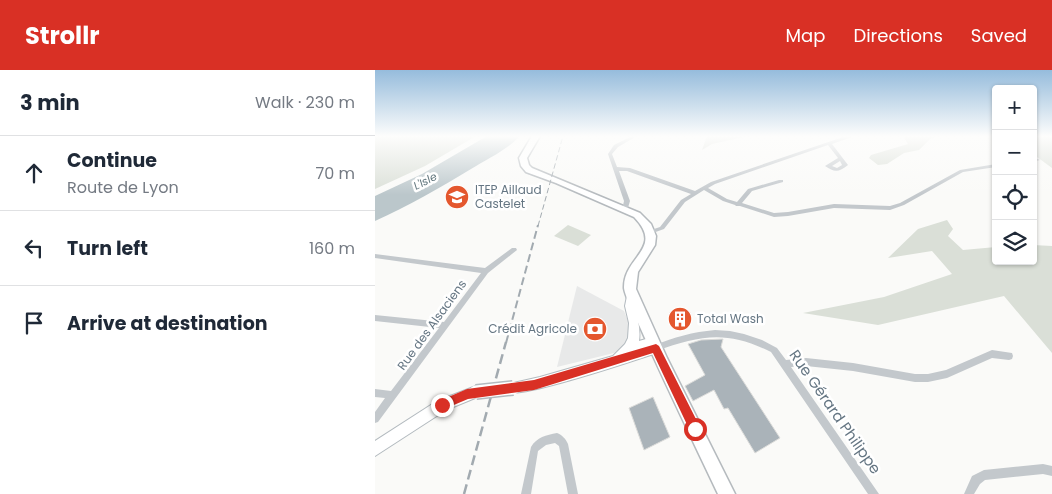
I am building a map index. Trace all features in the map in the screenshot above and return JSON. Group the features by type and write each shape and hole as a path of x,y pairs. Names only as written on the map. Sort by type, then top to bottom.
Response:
{"main road":[{"path":"524,156 525,166 536,173 559,181 641,218 650,232 650,245 631,278 632,294 630,308 635,333 629,348"},
{"path":"632,294 727,494"},
{"path":"596,366 618,357 629,348 646,344 656,348"},
{"path":"375,449 442,405 476,392 540,383 656,348"}],"street":[{"path":"612,156 628,204 620,208"},
{"path":"650,232 661,228 676,209 704,188 727,177 793,156"},
{"path":"704,188 725,200 774,215 834,206 890,208 902,204 962,172 992,166"},
{"path":"615,169 628,169 695,193"},
{"path":"738,205 750,190 781,181"},
{"path":"620,208 624,193"},
{"name":"Rue des Alsaciens","path":"375,419 486,271 514,250"},
{"path":"375,256 486,271"},
{"path":"375,318 445,325"},
{"name":"Rue Gérard Philippe","path":"656,348 696,334 716,333 760,343 774,350 874,494"},
{"path":"785,364 806,362 844,366 915,378 929,378 947,374 992,354 1009,356"},
{"path":"375,393 392,395"},
{"path":"526,494 534,450 537,444 557,438 563,444 573,494"},
{"path":"969,494 971,486 984,475 1043,469 1052,471"}],"shaded area":[{"path":"375,156 442,156 425,166 375,189"},
{"path":"870,156 900,156 887,164 878,165 869,158"},
{"path":"1037,156 1052,156 1052,168 1037,157"},
{"path":"947,220 953,229 948,236 963,250 992,247 992,265 1037,265 1037,245 1052,246 1052,353 1004,296 878,325 803,313 884,297 952,274 932,251 888,258 918,229"},
{"path":"568,225 591,235 578,246 554,236"},
{"path":"577,286 624,311 628,321 629,334 623,346 614,353 557,367"}],"water":[{"name":"L'Isle","path":"453,156 493,156 412,203 375,221 375,196 422,174"}],"building":[{"path":"723,339 721,347 780,438 755,453 728,408 724,409 714,390 693,401 685,386 705,375 688,344 701,340"},
{"path":"653,397 670,437 644,450 629,408"}],"railway":[{"path":"538,226 558,156"},
{"path":"506,343 538,225"},
{"path":"464,494 506,342"}],"place":[{"name":"ITEP Aillaud Castelet","path":"457,197"},
{"name":"Total Wash","path":"680,319"},
{"name":"Crédit Agricole","path":"595,329"}],"route":[{"path":"442,405 476,392 534,385 635,356 656,348 661,362 695,429"}]}
